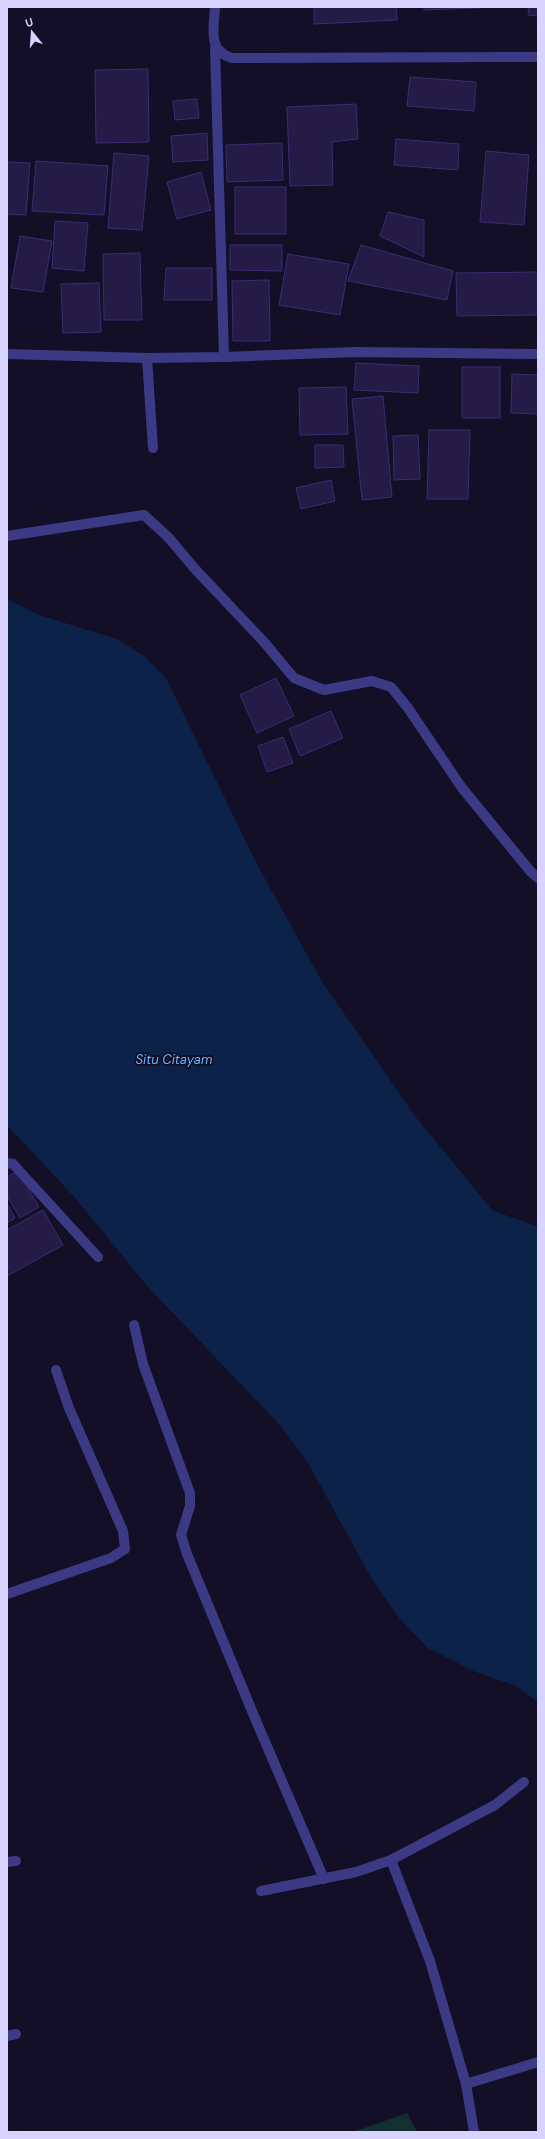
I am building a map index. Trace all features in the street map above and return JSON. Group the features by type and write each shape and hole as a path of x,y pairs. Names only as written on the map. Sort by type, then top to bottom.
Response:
{"street":[{"path":"215,7 214,40 224,357"},
{"path":"215,48 222,55 232,58 538,57"},
{"path":"7,354 147,358 224,357 355,352 538,354"},
{"path":"147,358 153,448"},
{"path":"7,536 144,515 169,538 195,569 264,642 294,678 324,690 372,681 391,687 408,708 462,788 531,872 538,878"},
{"path":"7,1163 13,1164 98,1257"},
{"path":"134,1325 143,1364 190,1493 190,1506 181,1535 187,1554 256,1723 324,1879"},
{"path":"7,1594 111,1558 124,1549 123,1531 69,1408 56,1370"},
{"path":"261,1891 356,1872 391,1860 495,1805 524,1782"},
{"path":"391,1860 430,1961 466,2084 474,2132"},
{"path":"466,2084 538,2062"}],"green space":[{"path":"407,2113 417,2132 353,2132"}],"water":[{"name":"Situ Citayam","path":"7,599 39,615 117,639 144,656 166,678 257,864 321,980 415,1116 492,1210 538,1227 538,1702 514,1685 473,1671 428,1648 400,1619 373,1581 308,1463 280,1425 148,1287 76,1199 7,1125"}],"building":[{"path":"314,7 396,7 397,20 314,24"},
{"path":"424,7 499,7 424,10"},
{"path":"529,7 538,7 538,16 528,15"},
{"path":"148,69 149,142 96,143 95,70"},
{"path":"410,77 476,82 474,111 407,106"},
{"path":"197,99 199,118 175,120 173,101"},
{"path":"356,104 358,139 332,142 333,185 290,186 287,107"},
{"path":"207,133 208,160 173,162 171,136"},
{"path":"396,139 459,144 458,170 394,165"},
{"path":"282,143 283,180 227,182 226,145"},
{"path":"486,151 529,155 524,225 480,222"},
{"path":"114,153 149,156 142,230 108,228"},
{"path":"36,161 108,166 104,215 32,211"},
{"path":"7,162 30,163 26,215 7,214"},
{"path":"201,172 211,210 177,219 167,182"},
{"path":"235,187 286,187 286,234 235,234"},
{"path":"388,212 424,220 424,257 380,236"},
{"path":"55,221 88,223 84,271 52,268"},
{"path":"20,236 52,241 43,292 11,288"},
{"path":"230,245 282,245 282,271 230,270"},
{"path":"361,245 453,271 447,300 348,281"},
{"path":"140,253 142,320 104,320 103,254"},
{"path":"288,254 349,264 340,315 279,305"},
{"path":"166,268 212,268 212,300 164,300"},
{"path":"538,272 538,315 457,316 456,273"},
{"path":"269,280 270,341 233,341 232,281"},
{"path":"99,283 101,332 63,333 61,284"},
{"path":"356,363 419,366 418,393 354,390"},
{"path":"462,367 500,367 500,418 462,418"},
{"path":"512,374 538,375 538,414 511,413"},
{"path":"346,387 348,434 300,435 299,388"},
{"path":"383,396 392,497 362,500 352,399"},
{"path":"429,430 470,430 468,499 427,499"},
{"path":"418,435 420,479 394,480 393,436"},
{"path":"315,445 343,445 344,467 315,468"},
{"path":"331,480 335,501 301,509 296,488"},
{"path":"276,678 294,716 257,733 240,695"},
{"path":"331,711 343,738 300,756 289,729"},
{"path":"283,737 293,763 267,772 258,746"},
{"path":"18,1171 39,1207 20,1218 7,1196 7,1177"},
{"path":"7,1203 15,1218 7,1223"},
{"path":"43,1210 63,1245 7,1276 7,1230"}]}
